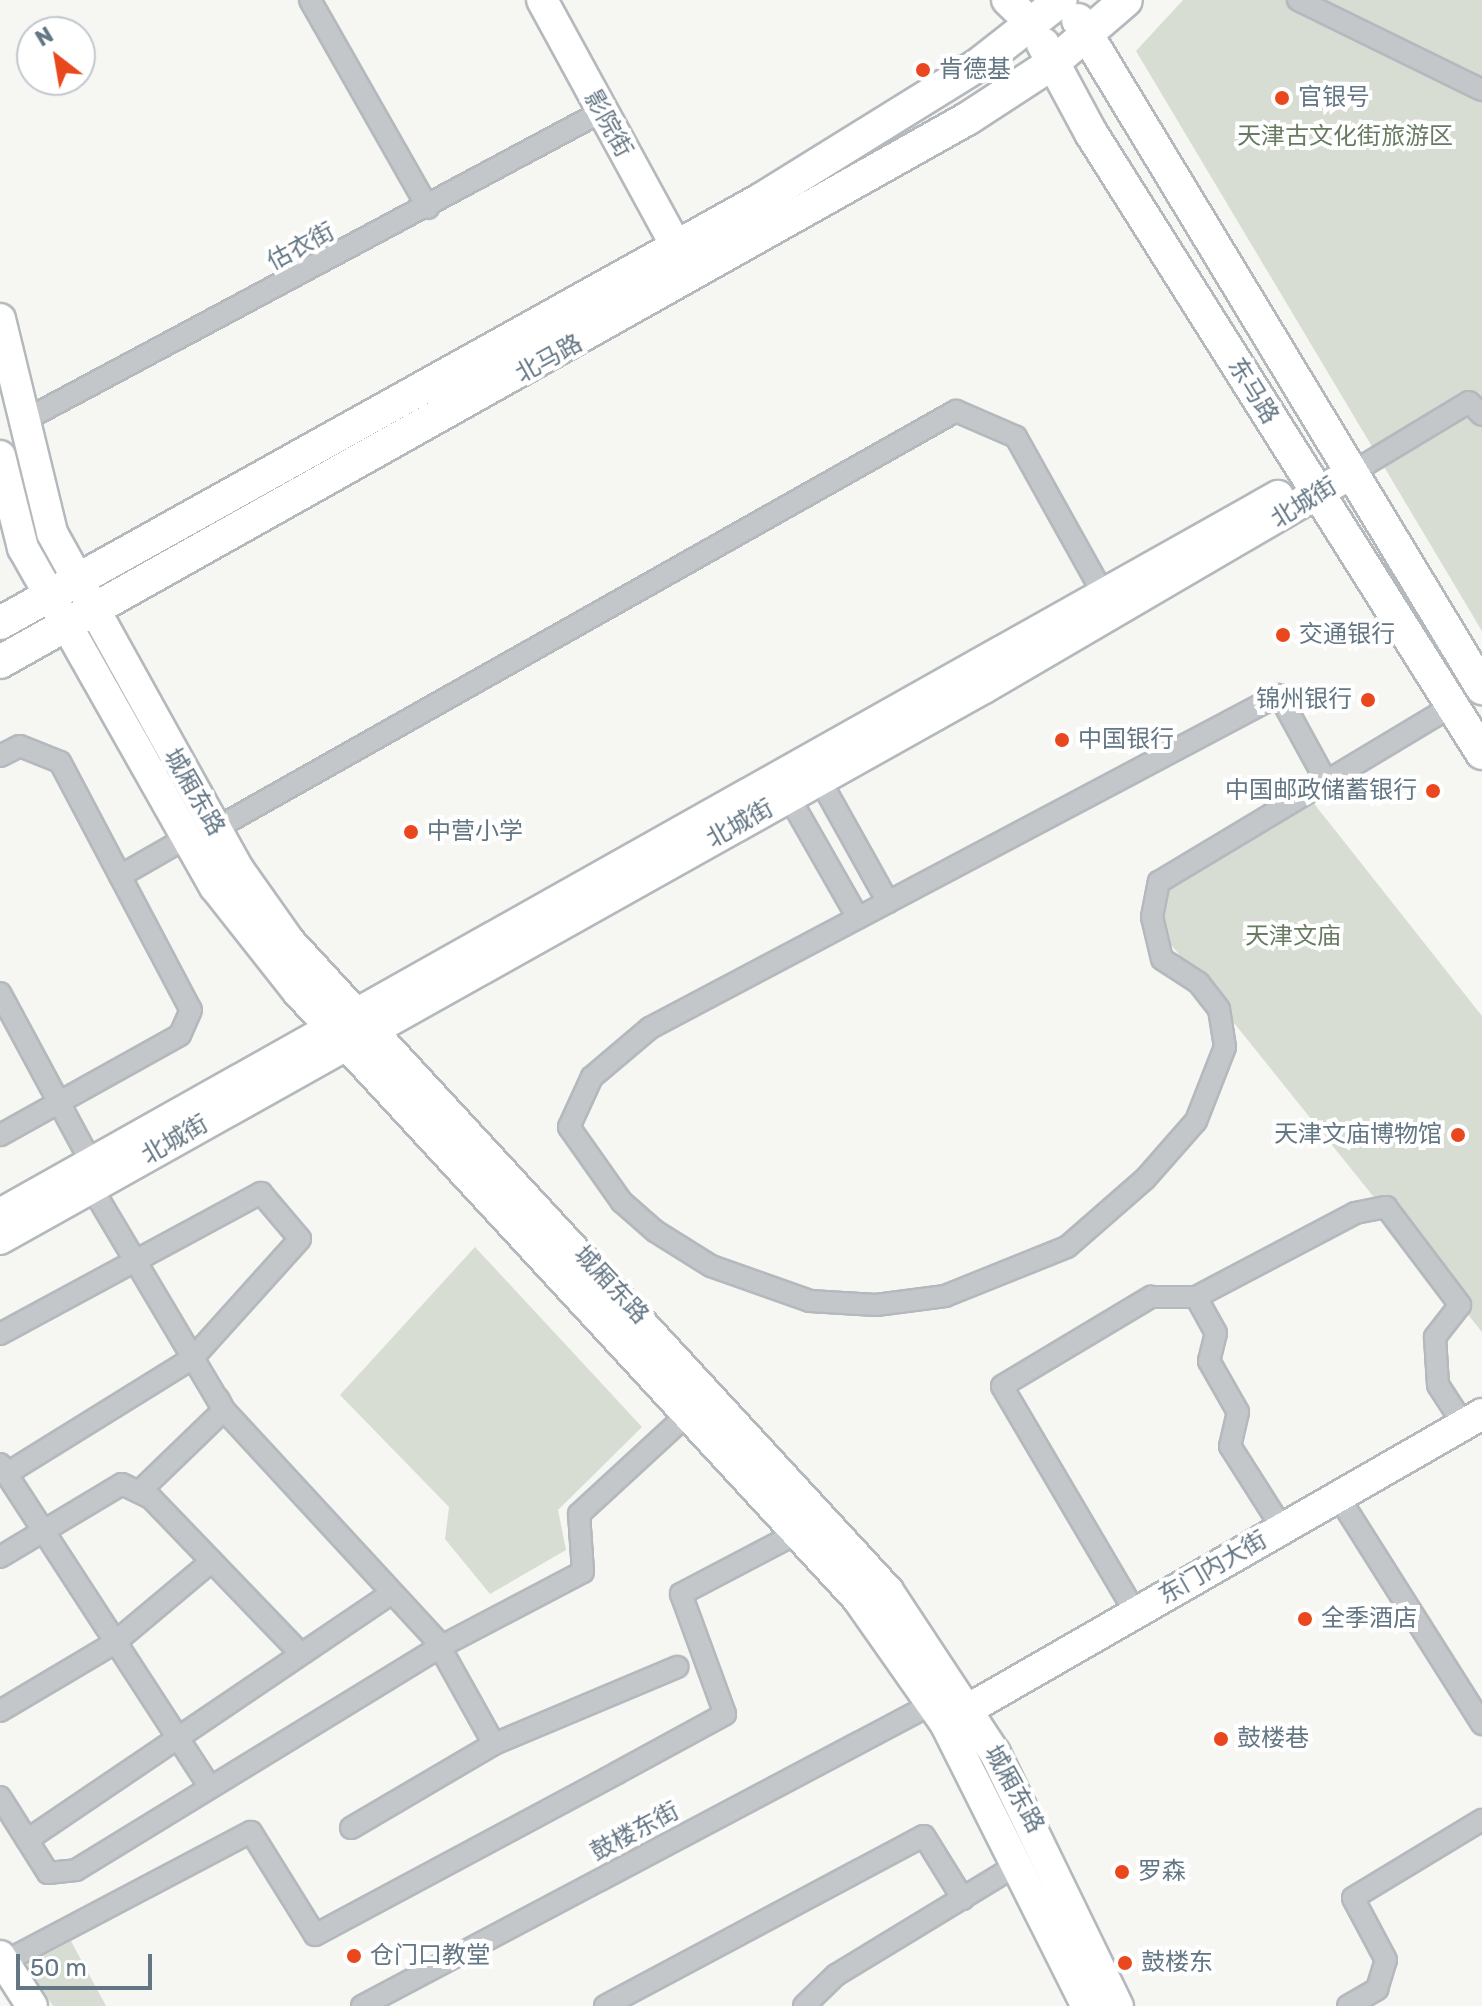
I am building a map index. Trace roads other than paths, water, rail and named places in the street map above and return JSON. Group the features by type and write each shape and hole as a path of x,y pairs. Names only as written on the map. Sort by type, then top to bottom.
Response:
{"main road":[{"name":"北马路","path":"0,623 677,248 1031,12 1061,0"},
{"name":"东马路","path":"1068,0 1087,37 1348,475 1482,688"},
{"name":"北马路","path":"0,662 733,256 1053,63 1087,37 1126,0"},
{"name":"东马路","path":"1031,12 1053,63 1314,488 1482,753"}],"street":[{"path":"310,0 428,208"},
{"name":"影院街","path":"542,0 677,248"},
{"path":"1007,0 1031,12"},
{"path":"1298,0 1482,90"},
{"name":"估衣街","path":"23,421 428,208 601,112"},
{"path":"0,319 62,589"},
{"path":"1348,475 1478,403"},
{"path":"215,829 956,411 1016,437 1104,595"},
{"path":"0,456 18,532 62,589"},
{"name":"北城街","path":"0,1239 96,1174 1104,595 1314,488 1348,475"},
{"name":"北城街","path":"351,1027 820,780 1314,488"},
{"name":"城厢东路","path":"62,589 93,612 215,829 351,1027 689,1413 801,1531 949,1712 1055,1864 1118,2006"},
{"name":"城厢东路","path":"62,589 65,626 186,838 245,929 351,1027 854,1549 949,1712 1087,2006"},
{"path":"1325,779 1279,695 650,1028 592,1077 569,1127 622,1202 711,1266 810,1301 876,1305 945,1296 1067,1247 1145,1179 1196,1121 1226,1026 1199,983 1162,959 1154,895 1183,865 1452,706"},
{"path":"0,756 20,746 60,762 191,1010 180,1035 0,1135"},
{"path":"820,780 888,902"},
{"path":"789,797 858,918"},
{"path":"120,876 186,838"},
{"path":"0,993 60,1102 139,1258 224,1410 440,1647 494,1744"},
{"name":"北城街","path":"0,1214 96,1174"},
{"path":"0,1334 261,1193 300,1239 194,1357 3,1469 39,1534 209,1786"},
{"path":"1135,1612 1002,1386 1151,1297 1196,1297 1355,1213 1386,1207 1460,1305 1435,1337 1438,1385 1473,1419"},
{"path":"1196,1297 1216,1333 1209,1361 1238,1412 1230,1446 1282,1528"},
{"path":"139,1492 224,1410"},
{"path":"0,1797 48,1873 76,1870 440,1647 583,1572 579,1514 689,1413"},
{"name":"东门内大街","path":"949,1712 1135,1612 1473,1419"},
{"path":"0,1557 122,1484 139,1492 212,1561 301,1654"},
{"path":"1338,1496 1482,1724"},
{"path":"32,2006 2,1959 251,1832 315,1935 725,1714 681,1594 801,1531"},
{"path":"0,1711 113,1644 212,1561"},
{"path":"27,1840 179,1742 392,1593"},
{"path":"351,1828 494,1744 677,1667"},
{"name":"鼓楼东街","path":"362,2006 949,1712"},
{"path":"1349,2006 1377,1989 1386,1960 1353,1898 1482,1820"},
{"path":"605,2006 924,1836 963,1899"},
{"path":"804,2006 836,1975 1020,1863"}],"place":[{"name":"肯德基","path":"923,70"},
{"name":"官银号","path":"1282,98"},
{"name":"交通银行","path":"1283,635"},
{"name":"锦州银行","path":"1368,700"},
{"name":"中国银行","path":"1062,740"},
{"name":"中国邮政储蓄银行","path":"1433,791"},
{"name":"中营小学","path":"411,832"},
{"name":"天津文庙博物馆","path":"1458,1135"},
{"name":"全季酒店","path":"1305,1619"},
{"name":"鼓楼巷","path":"1221,1739"},
{"name":"罗森","path":"1122,1872"},
{"name":"仓门口教堂","path":"354,1956"},
{"name":"鼓楼东","path":"1125,1963"}],"park label":[{"name":"天津古文化街旅游区","path":"1345,137"},
{"name":"天津文庙","path":"1293,937"}]}
